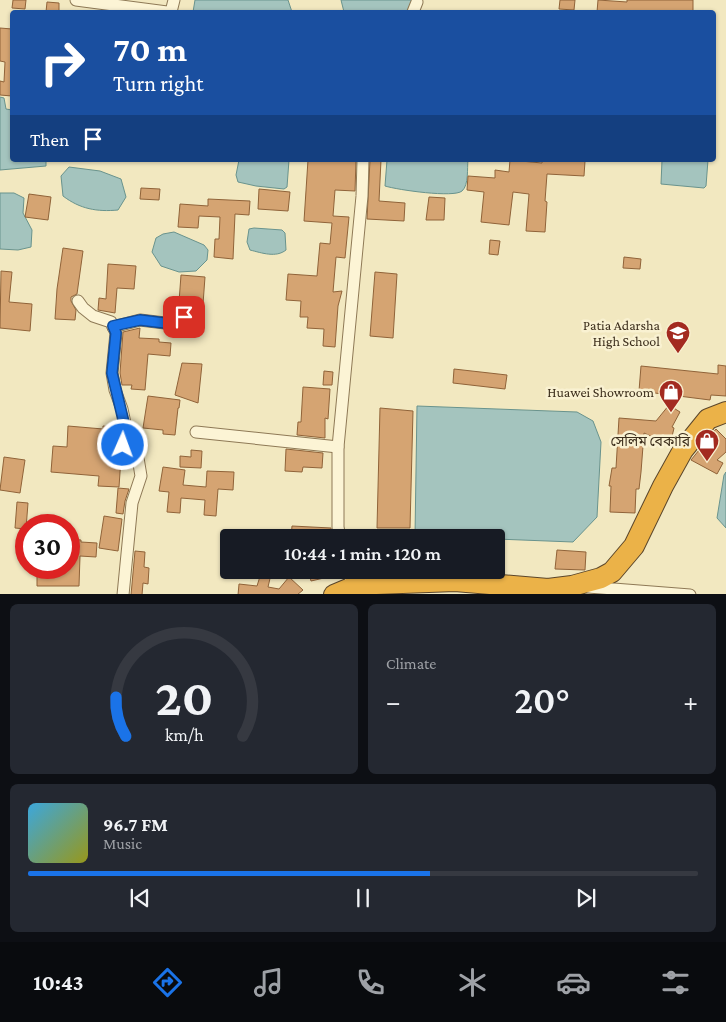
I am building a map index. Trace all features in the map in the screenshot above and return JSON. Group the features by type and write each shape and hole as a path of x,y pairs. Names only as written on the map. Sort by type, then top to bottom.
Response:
{"highway":[{"path":"334,594 351,579 376,584 455,581 548,589 572,586 601,578 612,572 634,546 683,450 708,419 726,412"}],"street":[{"path":"76,0 152,10"},
{"path":"338,529 338,447 364,162"},
{"path":"78,301 93,316 110,322 116,333 112,373 124,423 123,445 127,454 136,455 138,458 141,476 132,503 123,594"},
{"path":"113,326 140,320 173,324 184,317"},
{"path":"196,432 338,447"},
{"path":"572,586 690,594"}],"water":[{"path":"195,0 288,0 291,10 193,10"},
{"path":"341,0 415,0 410,10 344,10"},
{"path":"0,97 4,98 6,109 10,110 10,162 46,162 46,166 0,170"},
{"path":"239,162 289,162 287,187 284,189 238,182 236,175"},
{"path":"387,162 468,162 466,185 462,191 457,193 438,194 385,186"},
{"path":"662,162 708,162 706,186 704,188 661,184"},
{"path":"69,167 100,171 121,179 126,197 118,210 89,209 63,196 61,176"},
{"path":"0,193 14,193 24,198 23,213 32,230 31,247 18,250 0,249"},
{"path":"249,229 282,230 285,233 286,250 273,254 250,250 247,242"},
{"path":"174,232 204,245 208,250 207,260 196,271 179,272 161,266 152,252 156,238 163,234"},
{"path":"417,406 577,412 593,421 601,442 597,517 573,542 505,539 505,529 415,529"},
{"path":"726,472 726,528 717,518"}],"building":[{"path":"13,0 26,0 25,9 12,8"},
{"path":"560,0 575,0 574,10 559,9"},
{"path":"598,0 627,2 627,0 693,0 693,10 597,10"},
{"path":"47,2 59,3 59,10 46,10"},
{"path":"0,28 10,29 10,96 0,95 0,81 4,82 5,62 0,61"},
{"path":"308,162 356,162 355,191 335,190 333,216 349,217 345,258 336,257 333,292 342,291 338,306 335,347 323,346 324,329 307,328 308,317 300,317 301,301 286,300 288,274 317,276 320,243 330,244 332,223 304,221"},
{"path":"370,162 381,162 379,201 405,203 404,221 367,219"},
{"path":"510,162 585,162 584,176 547,174 545,232 526,231 529,194 513,192 509,225 481,222 484,192 467,190 468,176 495,178 495,170 509,172"},
{"path":"141,188 160,189 159,200 140,199"},
{"path":"259,189 290,192 288,211 258,209"},
{"path":"29,194 51,197 48,220 25,217"},
{"path":"429,197 445,198 444,220 426,220"},
{"path":"208,199 250,201 249,215 235,214 233,259 214,257 215,239 219,239 220,217 199,216 198,228 178,227 180,204 208,206"},
{"path":"490,240 500,241 498,255 489,254"},
{"path":"63,248 83,251 77,294 71,297 76,310 75,320 55,319"},
{"path":"624,257 641,259 640,269 623,268"},
{"path":"108,264 136,266 134,289 117,288 115,313 98,310 99,298 106,299"},
{"path":"1,271 12,272 9,302 32,304 30,331 0,328"},
{"path":"375,272 397,274 393,338 370,336"},
{"path":"181,275 205,277 203,304 179,302"},
{"path":"140,328 139,338 159,339 159,342 171,343 170,356 148,354 145,390 131,389 132,385 122,385 120,373 123,332"},
{"path":"182,363 202,364 198,403 175,395"},
{"path":"718,365 726,366 726,396 711,395 710,400 639,391 641,366 718,374"},
{"path":"454,369 507,375 505,389 453,383"},
{"path":"324,371 333,372 332,385 323,385"},
{"path":"303,387 330,389 328,419 325,418 325,438 297,435 298,422 301,422"},
{"path":"148,396 180,400 175,435 163,434 163,430 143,428"},
{"path":"669,405 680,412 672,427 674,428 670,445 644,433 639,489 636,489 635,513 610,512 611,486 609,486 612,468 616,468 619,418 656,421"},
{"path":"380,408 413,411 410,528 377,528"},
{"path":"68,426 103,429 103,426 117,427 116,445 121,458 119,487 98,486 99,476 51,472 53,446 67,447"},
{"path":"716,429 726,439 726,452 717,460 723,463 717,474 691,460"},
{"path":"132,432 140,433 139,445 131,445"},
{"path":"286,449 323,453 322,468 303,467 302,472 285,471"},
{"path":"191,450 202,451 201,468 180,467 180,456 191,457"},
{"path":"4,457 25,460 20,493 0,490"},
{"path":"163,467 185,470 183,485 206,487 207,471 234,472 233,490 218,489 216,516 204,515 205,500 181,498 180,513 167,512 169,492 159,491"},
{"path":"118,488 129,489 123,514 116,513"},
{"path":"17,502 28,503 27,514 16,514"},
{"path":"104,516 122,519 118,551 99,548"},
{"path":"292,526 331,528 331,529 292,529"},
{"path":"80,540 81,542 97,543 96,557 80,556"},
{"path":"557,550 586,552 585,570 555,569"},
{"path":"135,551 145,552 144,567 149,568 148,584 143,583 142,594 131,594"},
{"path":"37,579 79,579 79,586 37,586"},
{"path":"259,579 270,579 268,587 279,589 287,579 291,579 303,590 298,594 238,594 239,584 257,586"}],"place":[{"name":"Patia Adarsha High School","path":"678,354"},
{"name":"Huawei Showroom","path":"671,413"},
{"name":"সেলিম বেকারি","path":"707,462"}],"route":[{"path":"123,445 124,423 122,409 112,373 116,333 113,326 140,320 173,324 184,317"}]}
